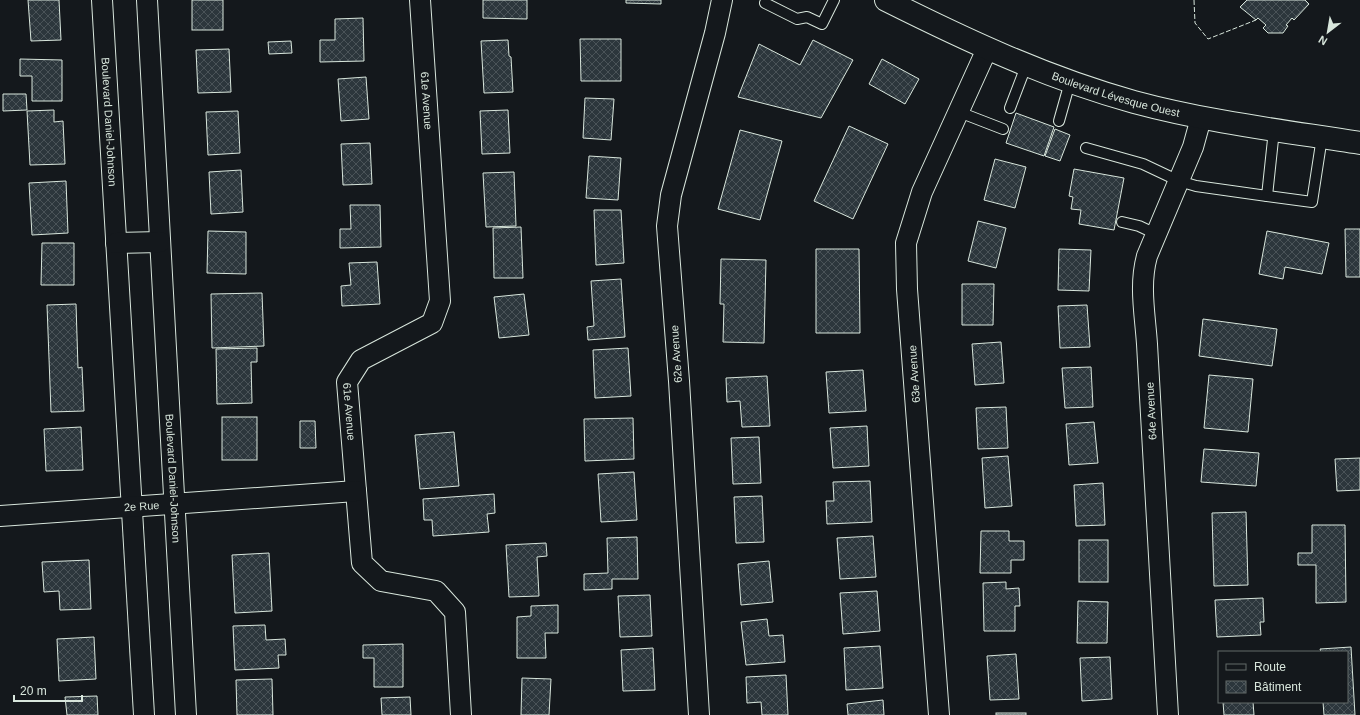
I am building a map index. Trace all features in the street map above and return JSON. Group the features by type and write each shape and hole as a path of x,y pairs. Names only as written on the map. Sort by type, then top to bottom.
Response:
{"street":[{"name":"Boulevard Daniel-Johnson","path":"102,0 144,715"},
{"name":"Boulevard Daniel-Johnson","path":"147,0 186,715"},
{"name":"61e Avenue","path":"420,0 440,301 432,323 361,360 347,382 362,563 381,581 436,591 455,612 461,715"},
{"name":"62e Avenue","path":"700,715 679,381 667,226 671,195 715,33 722,0"},
{"name":"Boulevard Lévesque Ouest","path":"886,0 987,49 1026,66 1070,82 1134,102 1200,118 1360,143"},
{"name":"63e Avenue","path":"939,715 908,289 906,243 922,192 987,49"},
{"name":"64e Avenue","path":"1168,715 1147,344 1142,286 1147,256 1193,147 1200,118"},
{"path":"116,243 160,242"},
{"name":"2e Rue","path":"0,516 356,491"}],"lane":[{"path":"765,3 797,19 807,17 822,24 834,0"},
{"path":"1010,108 1026,66"},
{"path":"1059,121 1070,82"},
{"path":"959,112 1003,129"},
{"path":"1267,196 1274,130"},
{"path":"1086,148 1143,164 1179,181 1209,189 1312,202 1322,137"},
{"path":"1122,222 1139,226 1156,234"}],"building":[{"path":"28,0 59,0 61,40 31,41"},
{"path":"192,0 223,0 223,30 192,30"},
{"path":"483,0 527,0 527,19 483,18"},
{"path":"626,0 661,0 661,4 626,3"},
{"path":"1247,0 1305,0 1309,4 1294,20 1292,18 1286,25 1288,26 1283,33 1268,33 1263,28 1266,25 1258,18 1256,20 1240,7"},
{"path":"363,18 364,61 320,62 320,40 335,40 335,19"},
{"path":"580,39 621,39 621,81 581,81"},
{"path":"508,40 509,56 511,57 513,92 484,93 481,41"},
{"path":"813,40 853,60 821,118 738,97 759,44 800,65"},
{"path":"291,41 292,53 269,54 268,42"},
{"path":"229,49 231,92 198,93 196,50"},
{"path":"20,59 62,60 62,101 32,101 32,76 20,76"},
{"path":"882,59 919,79 905,104 869,84"},
{"path":"366,77 369,119 341,121 338,79"},
{"path":"3,94 26,94 27,110 3,111"},
{"path":"585,98 614,99 611,140 583,138"},
{"path":"54,110 54,122 63,121 65,164 30,165 27,111"},
{"path":"508,110 510,153 482,154 480,111"},
{"path":"238,111 240,153 208,155 206,112"},
{"path":"1016,113 1054,127 1044,156 1006,143"},
{"path":"849,126 888,144 853,219 814,201"},
{"path":"1055,129 1070,135 1060,161 1045,156"},
{"path":"740,130 782,141 760,220 718,209"},
{"path":"370,143 372,184 343,185 341,144"},
{"path":"589,156 621,158 618,200 586,198"},
{"path":"995,159 1026,167 1015,208 984,200"},
{"path":"1074,169 1124,178 1114,230 1079,224 1081,210 1071,209 1073,197 1069,196"},
{"path":"241,170 243,212 211,214 209,172"},
{"path":"514,172 516,226 486,227 483,173"},
{"path":"66,181 68,233 32,235 29,183"},
{"path":"350,205 380,205 381,247 340,248 340,229 351,229"},
{"path":"594,210 621,210 624,263 596,265"},
{"path":"978,221 1006,228 996,268 968,261"},
{"path":"521,227 523,278 494,278 493,228"},
{"path":"1345,229 1360,229 1360,277 1346,277"},
{"path":"208,231 246,232 246,274 207,273"},
{"path":"1267,231 1329,243 1322,274 1285,267 1283,279 1259,274"},
{"path":"42,243 74,243 74,285 41,285"},
{"path":"816,249 859,249 860,333 816,333"},
{"path":"1059,249 1091,250 1089,291 1058,290"},
{"path":"721,259 766,260 764,343 723,342 724,304 720,304"},
{"path":"377,262 380,304 342,306 341,286 351,285 349,263"},
{"path":"621,279 625,337 588,340 587,327 594,326 591,281"},
{"path":"962,284 994,284 993,325 962,325"},
{"path":"262,293 264,346 212,348 211,294"},
{"path":"524,294 529,335 499,338 494,297"},
{"path":"76,304 78,368 82,367 84,411 51,412 47,305"},
{"path":"1087,305 1090,347 1060,348 1058,306"},
{"path":"1203,319 1277,329 1272,366 1199,356"},
{"path":"1001,342 1004,383 975,385 972,344"},
{"path":"257,348 257,362 251,362 252,403 217,404 216,349"},
{"path":"628,348 631,396 595,398 593,350"},
{"path":"1091,367 1093,407 1065,408 1062,368"},
{"path":"863,370 866,411 829,413 826,372"},
{"path":"1209,375 1253,379 1248,432 1204,428"},
{"path":"767,376 770,426 742,427 740,401 727,402 726,378"},
{"path":"1006,407 1008,448 978,449 976,408"},
{"path":"222,417 257,417 257,460 222,460"},
{"path":"633,418 634,459 585,461 584,419"},
{"path":"300,421 315,421 316,448 300,448"},
{"path":"1094,422 1098,463 1069,465 1066,424"},
{"path":"867,426 869,466 833,468 830,428"},
{"path":"81,427 83,470 46,471 44,429"},
{"path":"454,432 459,486 420,489 415,435"},
{"path":"759,437 761,483 733,484 731,438"},
{"path":"1204,449 1259,453 1256,486 1201,482"},
{"path":"1008,456 1012,506 985,508 982,458"},
{"path":"1360,458 1360,490 1337,491 1335,459"},
{"path":"634,472 637,520 601,522 598,474"},
{"path":"870,481 872,522 827,524 826,501 834,501 833,482"},
{"path":"1103,483 1105,525 1076,526 1074,485"},
{"path":"494,494 495,513 487,514 489,532 433,536 432,520 424,520 423,499"},
{"path":"762,496 764,542 736,543 734,497"},
{"path":"1246,512 1248,585 1214,586 1212,513"},
{"path":"1312,525 1345,525 1346,602 1316,603 1316,565 1298,565 1298,553 1312,553"},
{"path":"981,531 1009,531 1009,541 1024,541 1024,560 1011,560 1011,573 980,573"},
{"path":"873,536 876,577 840,579 837,538"},
{"path":"637,537 638,579 612,579 612,589 584,590 584,574 608,573 607,538"},
{"path":"1079,540 1108,540 1108,582 1079,582"},
{"path":"546,543 547,556 537,557 539,596 509,597 506,545"},
{"path":"269,553 272,611 235,613 232,555"},
{"path":"89,560 91,609 60,610 59,591 44,592 42,562"},
{"path":"769,561 773,602 741,605 738,564"},
{"path":"1006,582 1006,589 1019,588 1020,606 1015,606 1015,631 984,631 983,583"},
{"path":"877,591 880,631 843,634 840,593"},
{"path":"650,595 652,636 620,637 618,596"},
{"path":"1263,598 1264,622 1260,622 1261,635 1217,637 1215,600"},
{"path":"1078,601 1108,602 1107,643 1077,643"},
{"path":"558,605 558,633 545,633 546,658 517,658 517,617 531,616 531,606"},
{"path":"767,619 769,636 783,635 785,662 746,665 741,622"},
{"path":"265,625 266,640 285,639 286,655 278,655 279,668 235,670 233,626"},
{"path":"94,637 96,679 59,681 57,639"},
{"path":"403,644 403,687 374,687 374,658 363,658 363,645"},
{"path":"880,646 883,688 846,690 844,648"},
{"path":"1351,647 1355,715 1324,715 1323,703 1348,703 1348,651 1321,651 1320,649"},
{"path":"653,648 655,690 623,691 621,650"},
{"path":"1016,654 1019,699 990,700 987,656"},
{"path":"1110,657 1112,699 1082,701 1080,658"},
{"path":"786,675 788,715 762,715 761,702 747,703 746,677"},
{"path":"522,678 551,679 549,715 521,715"},
{"path":"272,679 273,715 237,715 236,680"},
{"path":"97,696 98,715 67,715 65,697"},
{"path":"410,697 411,715 382,715 381,698"},
{"path":"883,700 884,715 848,715 847,704"},
{"path":"1223,703 1253,703 1254,715 1224,715"},
{"path":"996,713 1026,713 1026,715 996,715"}],"fence":[{"path":"1194,0 1195,23 1208,39 1256,20"}]}
